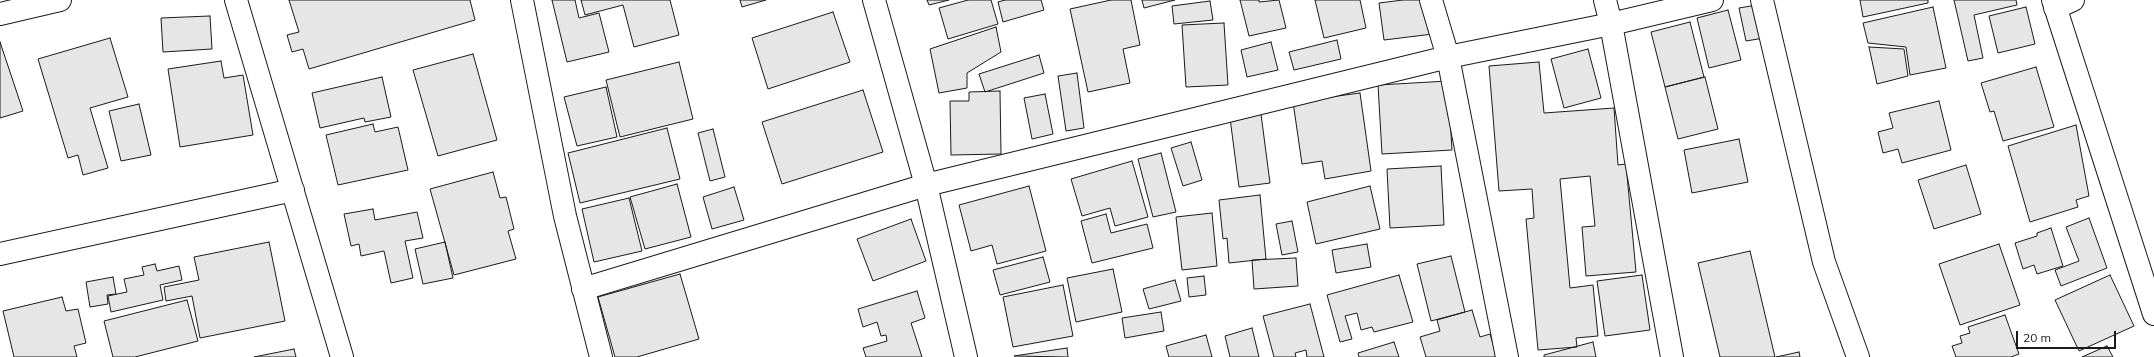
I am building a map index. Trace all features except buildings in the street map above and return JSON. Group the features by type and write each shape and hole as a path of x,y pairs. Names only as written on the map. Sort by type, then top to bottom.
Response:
{"street":[{"path":"0,14 60,0"},
{"path":"236,0 342,357"},
{"path":"522,0 565,216 601,357"},
{"path":"874,0 926,185 966,357"},
{"path":"1432,0 1448,57 1507,357"},
{"path":"1605,0 1611,24 1672,357"},
{"path":"583,289 926,185 1448,57 1611,24 1712,0"},
{"path":"1762,0 1824,262 1858,357"},
{"path":"2060,3 2154,314"},
{"path":"0,254 293,190"}]}
